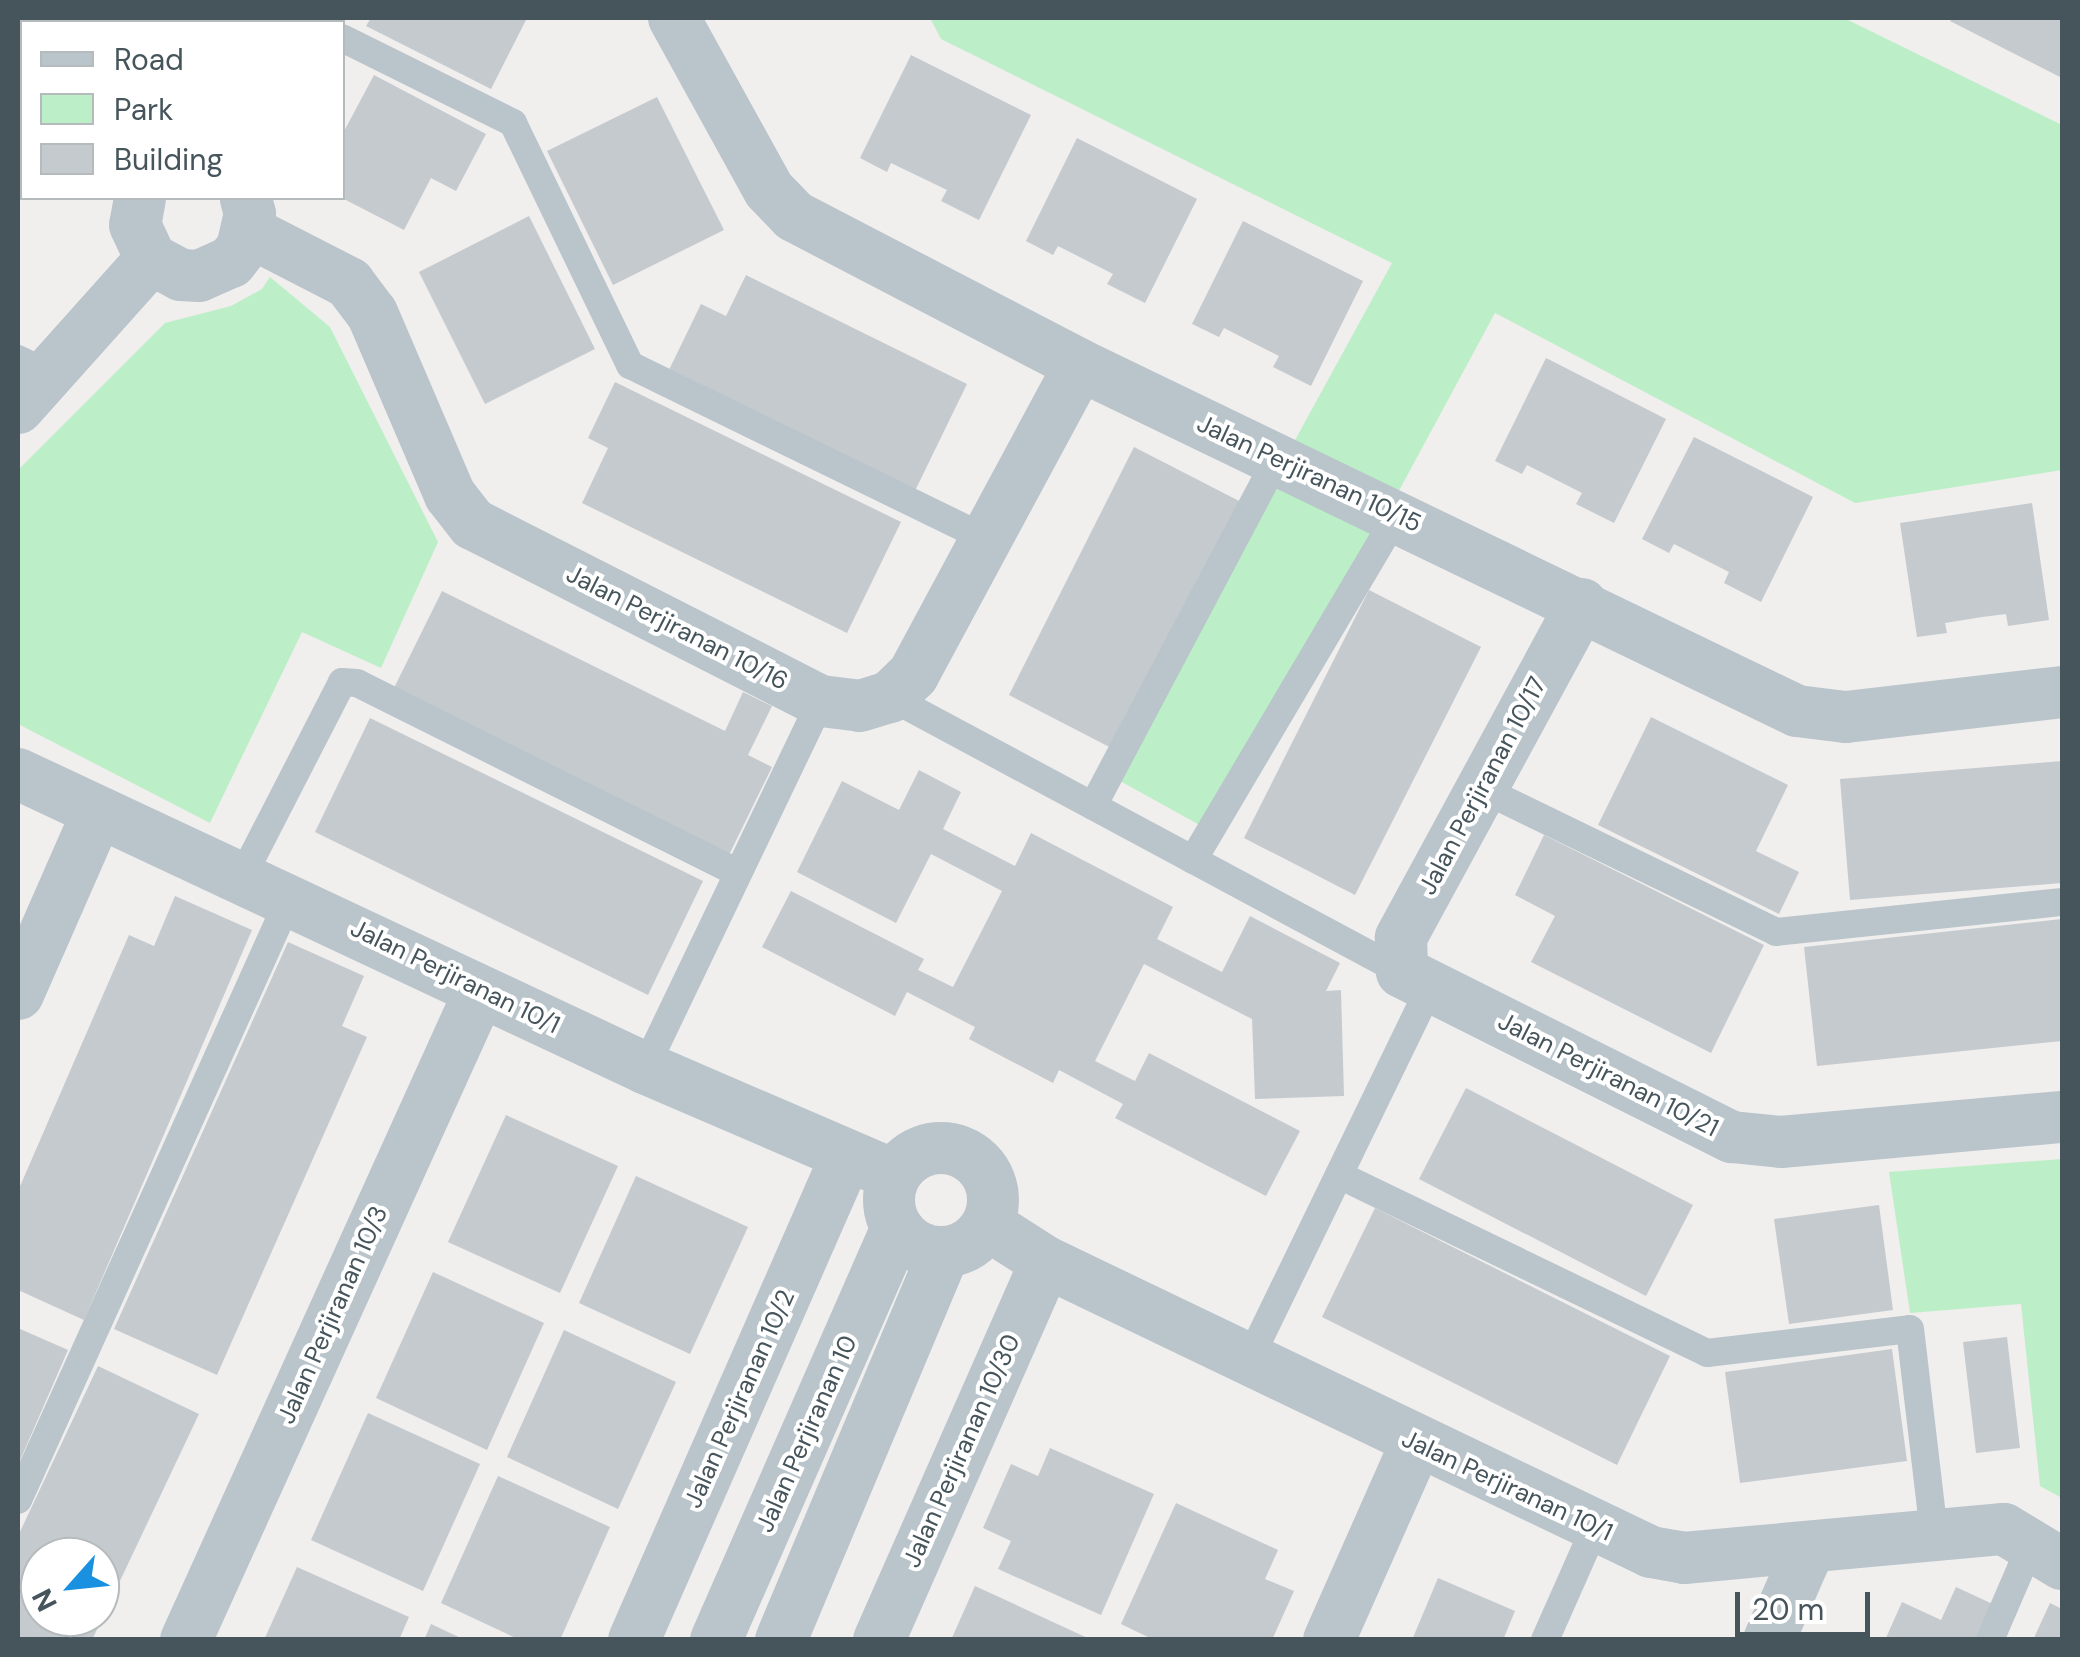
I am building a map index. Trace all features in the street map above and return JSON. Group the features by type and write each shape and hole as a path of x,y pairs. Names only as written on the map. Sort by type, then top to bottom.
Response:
{"street":[{"name":"Jalan Perjiranan 10/15","path":"674,18 769,190 794,216 1080,365 1798,711 1846,717 2062,692"},
{"path":"140,200 135,225 150,259 182,276 200,276 231,262 247,214"},
{"name":"Jalan Perjiranan 10/16","path":"247,214 349,283 361,298 450,496 473,524 821,701 860,706 890,697"},
{"path":"29,381 150,259"},
{"path":"890,697 912,674 990,540 1080,365"},
{"name":"Jalan Perjiranan 10/17","path":"1416,979 1401,938 1582,604"},
{"name":"Jalan Perjiranan 10/1","path":"18,774 96,816 243,875 644,1068 845,1159 894,1176"},
{"path":"18,994 96,816"},
{"name":"Jalan Perjiranan 10/21","path":"1416,979 1732,1137 1781,1142 2062,1116"},
{"name":"Jalan Perjiranan 10/3","path":"186,1640 480,991"},
{"path":"938,1147 973,1158 992,1189 988,1224 977,1239 944,1253 925,1251 897,1228 889,1193 894,1176 921,1151 938,1147"},
{"name":"Jalan Perjiranan 10/2","path":"634,1640 845,1159"},
{"name":"Jalan Perjiranan 10/1","path":"988,1224 1046,1262 1416,1444 1651,1552 1684,1558 2004,1529 2046,1555"},
{"name":"Jalan Perjiranan 10","path":"716,1640 897,1228"},
{"path":"781,1640 944,1253"},
{"name":"Jalan Perjiranan 10/30","path":"879,1640 1046,1262"},
{"path":"1328,1640 1416,1444"},
{"path":"1769,1640 1809,1549"}],"lane":[{"path":"345,40 512,123 630,365 990,540"},
{"path":"1094,806 1277,459"},
{"path":"1193,860 1397,516"},
{"path":"243,875 342,682 358,683 734,872"},
{"path":"890,697 1416,979 1339,1175 1249,1360"},
{"path":"644,1068 734,872 821,701"},
{"path":"1482,789 1776,932 2062,902"},
{"path":"18,1500 290,897"},
{"path":"1339,1175 1706,1353 1910,1329 1934,1534"},
{"path":"1545,1640 1594,1527"},
{"path":"1990,1640 2046,1555"}],"green space":[{"path":"930,18 1844,18 2062,125 2062,470 1855,503 1495,313 1214,833 1111,776 1392,263 941,39"},
{"path":"270,277 330,327 438,542 381,668 302,632 210,823 18,724 18,470 165,323 231,306 262,289"},
{"path":"2062,1159 2062,1498 2040,1486 2021,1304 1910,1313 1889,1172"}],"building":[{"path":"18,18 171,18 20,20 20,40"},
{"path":"371,18 527,18 491,89 366,26"},
{"path":"2062,18 2062,78 1950,21"},
{"path":"911,55 1031,115 979,220 941,201 947,190 891,163 887,172 860,158"},
{"path":"374,75 486,134 456,191 431,178 404,230 345,200 345,129"},
{"path":"657,97 724,230 613,285 547,151"},
{"path":"1077,138 1197,199 1145,303 1107,284 1113,274 1058,246 1053,255 1026,241"},
{"path":"529,216 595,349 485,404 419,272"},
{"path":"1243,221 1363,281 1311,386 1273,367 1279,356 1224,328 1219,337 1192,324"},
{"path":"746,275 967,384 913,495 667,374 701,304 726,316"},
{"path":"1546,358 1666,419 1614,523 1576,504 1582,493 1527,465 1522,474 1495,461"},
{"path":"615,382 901,522 847,633 582,503 608,448 588,438"},
{"path":"1694,437 1813,497 1761,602 1724,583 1729,572 1674,544 1669,553 1642,539"},
{"path":"1134,447 1245,504 1121,753 1009,695"},
{"path":"2032,503 2049,620 2008,626 2006,614 1982,617 1945,623 1947,633 1917,637 1900,523"},
{"path":"1369,590 1481,647 1355,895 1244,838"},
{"path":"442,591 725,731 743,692 772,706 748,755 772,767 728,857 392,692"},
{"path":"1651,717 1788,785 1756,851 1799,872 1779,914 1598,825"},
{"path":"370,718 703,881 648,995 315,832"},
{"path":"2062,761 2062,883 1850,900 1840,779"},
{"path":"919,770 961,792 943,829 1015,866 1031,833 1173,907 1157,939 1222,972 1250,916 1340,963 1326,991 1341,990 1344,1096 1255,1099 1252,1019 1144,964 1095,1061 1135,1081 1149,1053 1300,1131 1266,1196 1115,1118 1123,1104 1059,1070 1053,1083 969,1039 975,1027 907,992 895,1016 762,947 791,891 924,959 918,970 953,987 1002,891 931,854 896,923 797,872 842,781 899,810"},
{"path":"1544,835 1764,945 1711,1053 1531,962 1555,916 1515,895"},
{"path":"175,896 252,930 84,1320 18,1290 18,1191 129,935 154,946"},
{"path":"2062,919 2062,1041 1817,1066 1804,947"},
{"path":"288,942 364,976 342,1026 367,1037 217,1375 114,1329"},
{"path":"1466,1088 1693,1205 1646,1296 1419,1179"},
{"path":"506,1115 618,1166 560,1293 448,1242"},
{"path":"636,1176 748,1227 690,1354 579,1303"},
{"path":"1879,1205 1893,1310 1789,1324 1774,1219"},
{"path":"1375,1208 1670,1356 1617,1465 1322,1317"},
{"path":"433,1272 544,1323 487,1450 376,1398"},
{"path":"18,1328 68,1350 18,1465"},
{"path":"564,1330 676,1382 618,1509 507,1457"},
{"path":"2007,1337 2020,1448 1976,1453 1963,1342"},
{"path":"1892,1349 1907,1461 1740,1483 1725,1372"},
{"path":"98,1366 199,1414 120,1581 120,1537 20,1537 20,1637 93,1637 18,1640 18,1536"},
{"path":"368,1413 480,1464 423,1591 311,1540"},
{"path":"1050,1448 1154,1494 1101,1615 998,1569 1011,1541 983,1528 1011,1464 1038,1476"},
{"path":"498,1476 610,1527 560,1640 520,1640 441,1603"},
{"path":"1176,1503 1278,1550 1265,1579 1294,1591 1272,1640 1154,1640 1121,1624"},
{"path":"297,1567 409,1617 399,1640 264,1640"},
{"path":"1438,1578 1515,1611 1503,1640 1412,1640"},
{"path":"975,1586 1092,1640 951,1640"},
{"path":"1956,1587 1997,1606 1981,1640 1885,1640 1902,1602 1941,1620"},
{"path":"2050,1603 2062,1609 2062,1640 2033,1640"},
{"path":"431,1624 465,1640 424,1640"}]}
